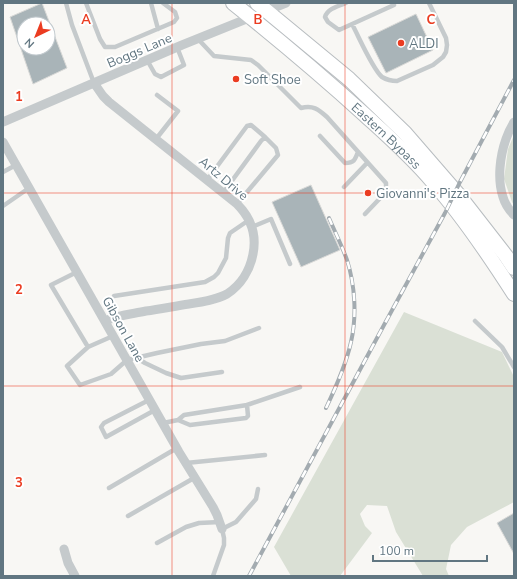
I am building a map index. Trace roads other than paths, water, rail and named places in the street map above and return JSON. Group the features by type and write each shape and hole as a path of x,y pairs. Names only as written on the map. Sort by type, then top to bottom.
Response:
{"main road":[{"name":"Eastern Bypass","path":"233,3 336,89 390,138 431,180 491,258 514,294"},
{"name":"Eastern Bypass","path":"262,7 349,79 405,133 457,193 514,268"}],"street":[{"name":"Boggs Lane","path":"3,122 177,47 251,18 262,7 286,3"},
{"name":"Artz Drive","path":"94,83 109,102 237,204 251,224 255,241 250,267 240,282 227,294 212,299 123,315 105,321"},
{"path":"514,122 503,148 500,181 503,198 514,215"},
{"name":"Gibson Lane","path":"3,142 149,400 212,507 221,526"},
{"path":"64,549 72,575"}],"lane":[{"path":"66,3 72,25 94,83"},
{"path":"86,3 100,39 105,47 115,47 174,22 177,18 175,12 162,3"},
{"path":"151,3 158,29"},
{"path":"346,3 326,13 325,17 328,22 339,30 395,4"},
{"path":"352,24 373,66 387,80 397,81 433,65 443,57 446,52 446,38 429,3"},
{"path":"198,39 214,56 251,60 258,65 300,108 311,107 319,110 327,118 386,183 385,193 365,214"},
{"path":"147,60 155,74 161,77 184,65 177,47"},
{"path":"156,139 178,112 157,94"},
{"path":"207,180 247,126 251,125 276,148 278,155 237,204"},
{"path":"320,136 345,163 351,163 354,161 358,152"},
{"path":"223,192 265,137"},
{"path":"344,187 367,163"},
{"path":"3,172 16,165"},
{"path":"3,206 28,188"},
{"path":"114,296 205,282 218,273 226,258 230,233 251,224 271,219 290,264"},
{"path":"77,272 51,285 88,347"},
{"path":"475,321 502,347 514,367"},
{"path":"113,336 88,347 67,366 80,385 111,374 127,360 202,344 225,341 259,328"},
{"path":"137,358 166,373 182,378 222,372"},
{"path":"163,423 178,420 184,415 247,405 300,387"},
{"path":"149,400 104,423 101,427 106,437 155,410"},
{"path":"178,420 190,425 246,418 248,416 247,405"},
{"path":"109,488 177,448"},
{"path":"186,463 265,455"},
{"path":"128,516 194,478"},
{"path":"157,543 186,527 199,523 221,526 236,522 256,499 258,489"},
{"path":"213,576 224,545 221,526"}],"railway":[{"path":"249,576 445,213 514,80"},
{"path":"326,408 349,351 354,322 354,301 350,270 329,218"}],"place":[{"name":"ALDI","path":"401,43"},
{"name":"Soft Shoe","path":"236,79"},
{"name":"Giovanni's Pizza","path":"368,193"}]}
